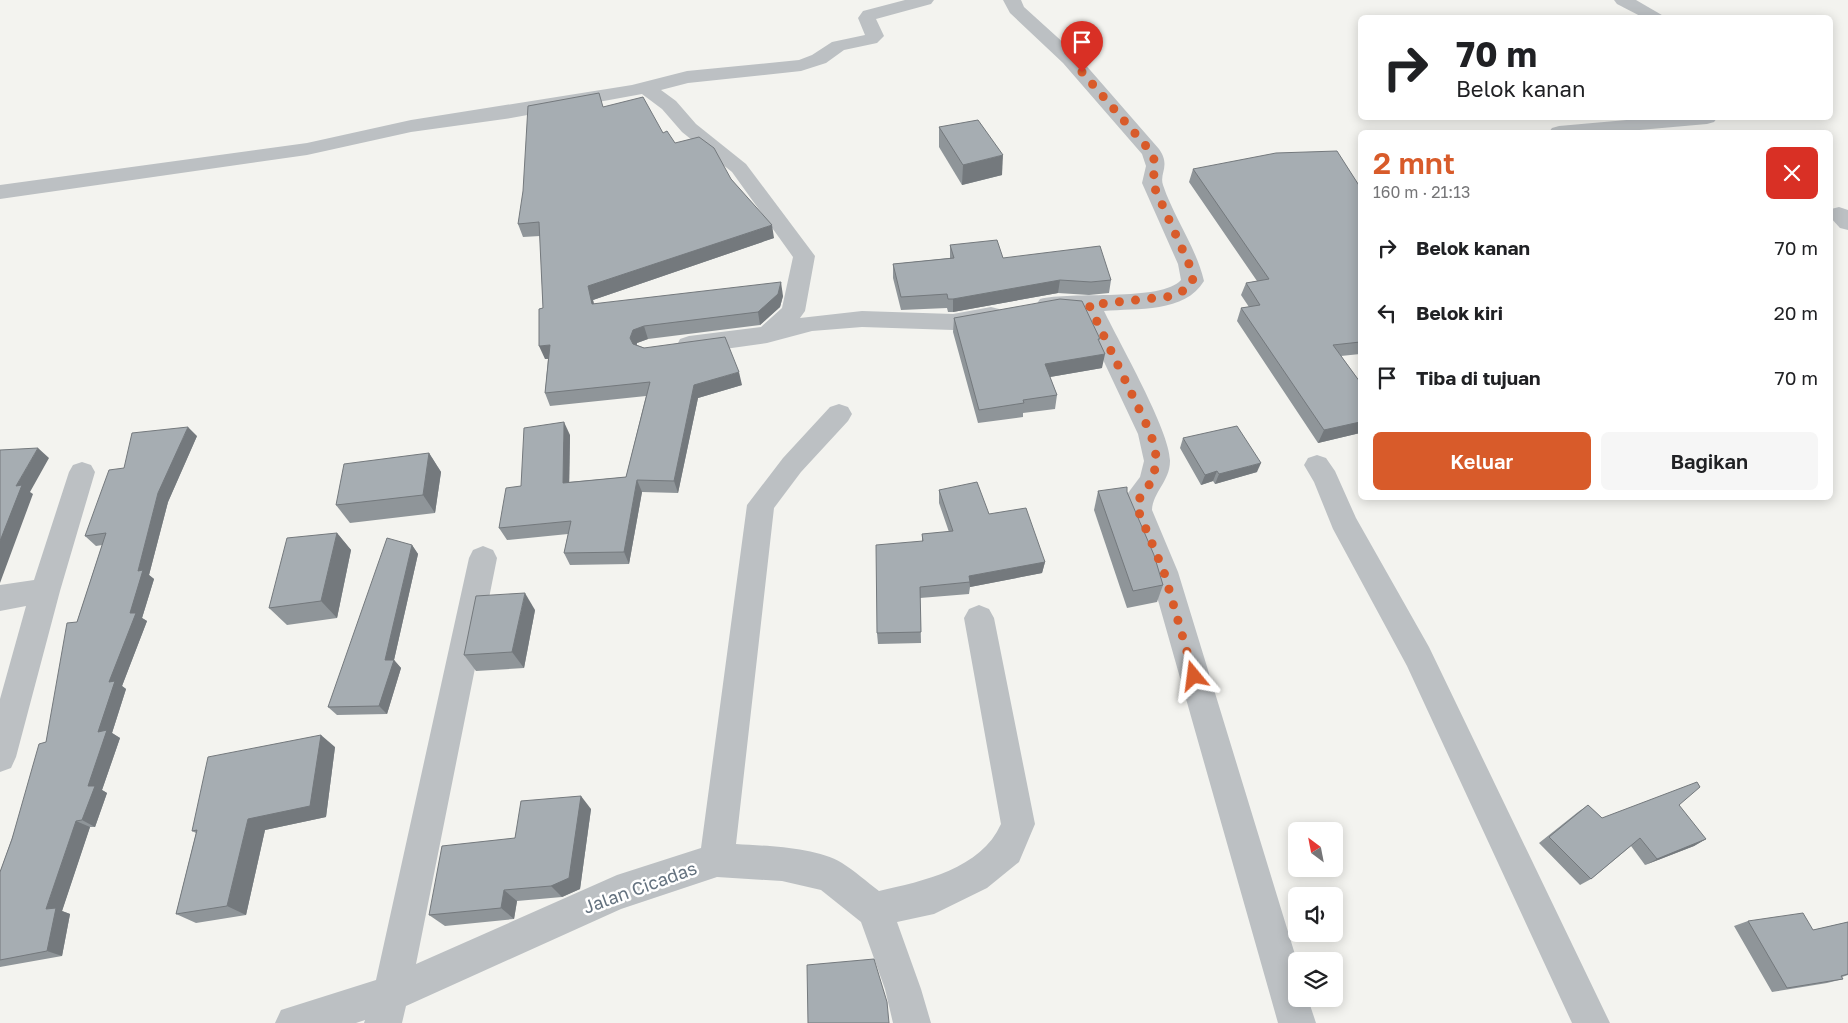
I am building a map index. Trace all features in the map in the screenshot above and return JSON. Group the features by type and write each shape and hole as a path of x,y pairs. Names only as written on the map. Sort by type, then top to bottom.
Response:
{"street":[{"path":"0,192 307,149 410,126 511,112 646,88 687,77 801,64 819,59 838,46 871,39 875,36 867,18 870,15 926,0"},
{"path":"666,348 768,335 812,324 862,319 953,322 1058,303 1089,305 1174,296 1186,289 1193,281 1189,264 1152,182 1156,166 1152,153 1070,59 1016,9 1012,0"},
{"path":"1623,0 1652,15"},
{"path":"646,88 669,105 689,128 739,168 781,228 804,256 793,311 768,335"},
{"path":"1580,130 1686,120"},
{"path":"1089,305 1151,434 1157,460 1152,481 1140,497 1138,510 1164,572 1298,1023"},
{"path":"717,860 761,505 792,465 839,414"},
{"path":"1317,465 1326,479 1343,521 1418,657 1591,1023"},
{"path":"0,757 45,591 82,472"},
{"path":"387,1009 483,558"},
{"path":"0,598 45,591"},
{"path":"912,1023 903,989 874,910 934,896 975,876 1007,850 1018,824 979,618"},
{"name":"Jalan Cicadas","path":"294,1023 387,1009 617,893 717,860 782,864 829,875 874,910"}],"building":[{"path":"599,93 603,107 643,97 663,133 667,131 675,143 699,137 714,148 731,179 772,225 588,286 592,304 781,282 778,294 758,312 644,326 633,330 630,338 633,344 644,348 725,337 739,372 694,385 674,481 637,480 624,552 564,553 571,521 499,528 506,488 521,486 524,428 564,422 563,483 626,477 650,382 545,393 550,345 539,346 539,309 543,308 539,222 518,224 523,191 528,106"},
{"path":"978,120 1003,155 963,165 939,127"},
{"path":"1337,151 1358,184 1358,342 1333,345 1358,379 1358,422 1324,430 1241,308 1260,305 1246,283 1269,279 1193,169 1276,153"},
{"path":"997,240 1003,258 1100,246 1111,280 1091,282 1060,280 953,299 948,299 947,294 901,297 893,264 954,258 950,245"},
{"path":"1060,299 1082,301 1105,354 1045,364 1057,395 1023,400 1024,403 979,410 954,318"},
{"path":"1237,426 1261,463 1219,474 1217,471 1205,475 1183,438"},
{"path":"188,427 158,493 138,571 143,570 130,613 136,613 109,682 115,681 98,732 107,730 88,786 95,786 82,820 76,821 46,909 56,908 47,951 0,960 0,872 12,839 39,744 46,742 67,623 77,622 106,533 85,536 109,470 124,468 132,433"},
{"path":"38,448 16,486 22,485 0,541 0,450"},
{"path":"429,453 423,495 336,505 344,464"},
{"path":"977,482 989,514 1026,508 1045,562 969,576 970,582 920,587 921,632 877,633 876,545 923,541 922,534 953,531 939,490"},
{"path":"1127,487 1127,492 1154,555 1163,585 1133,591 1098,491"},
{"path":"337,533 321,601 269,608 287,538"},
{"path":"387,538 412,545 385,660 394,660 379,706 328,707"},
{"path":"525,593 512,652 464,655 476,596"},
{"path":"321,735 310,806 248,819 227,906 176,914 197,830 192,831 208,757"},
{"path":"1697,782 1700,787 1679,805 1706,839 1657,859 1640,838 1591,879 1549,837 1588,805 1602,818"},
{"path":"581,796 569,878 551,886 504,890 501,908 429,915 442,846 515,838 521,801"},
{"path":"1803,913 1813,930 1848,922 1848,974 1841,976 1843,979 1787,988 1748,921"},
{"path":"874,959 887,1002 889,1023 808,1023 807,965"}],"route":[{"path":"1082,72 1152,153 1156,166 1152,182 1167,219 1189,264 1193,281 1186,289 1174,296 1089,305 1151,434 1157,460 1152,481 1140,497 1138,510 1164,572 1194,676"}]}
